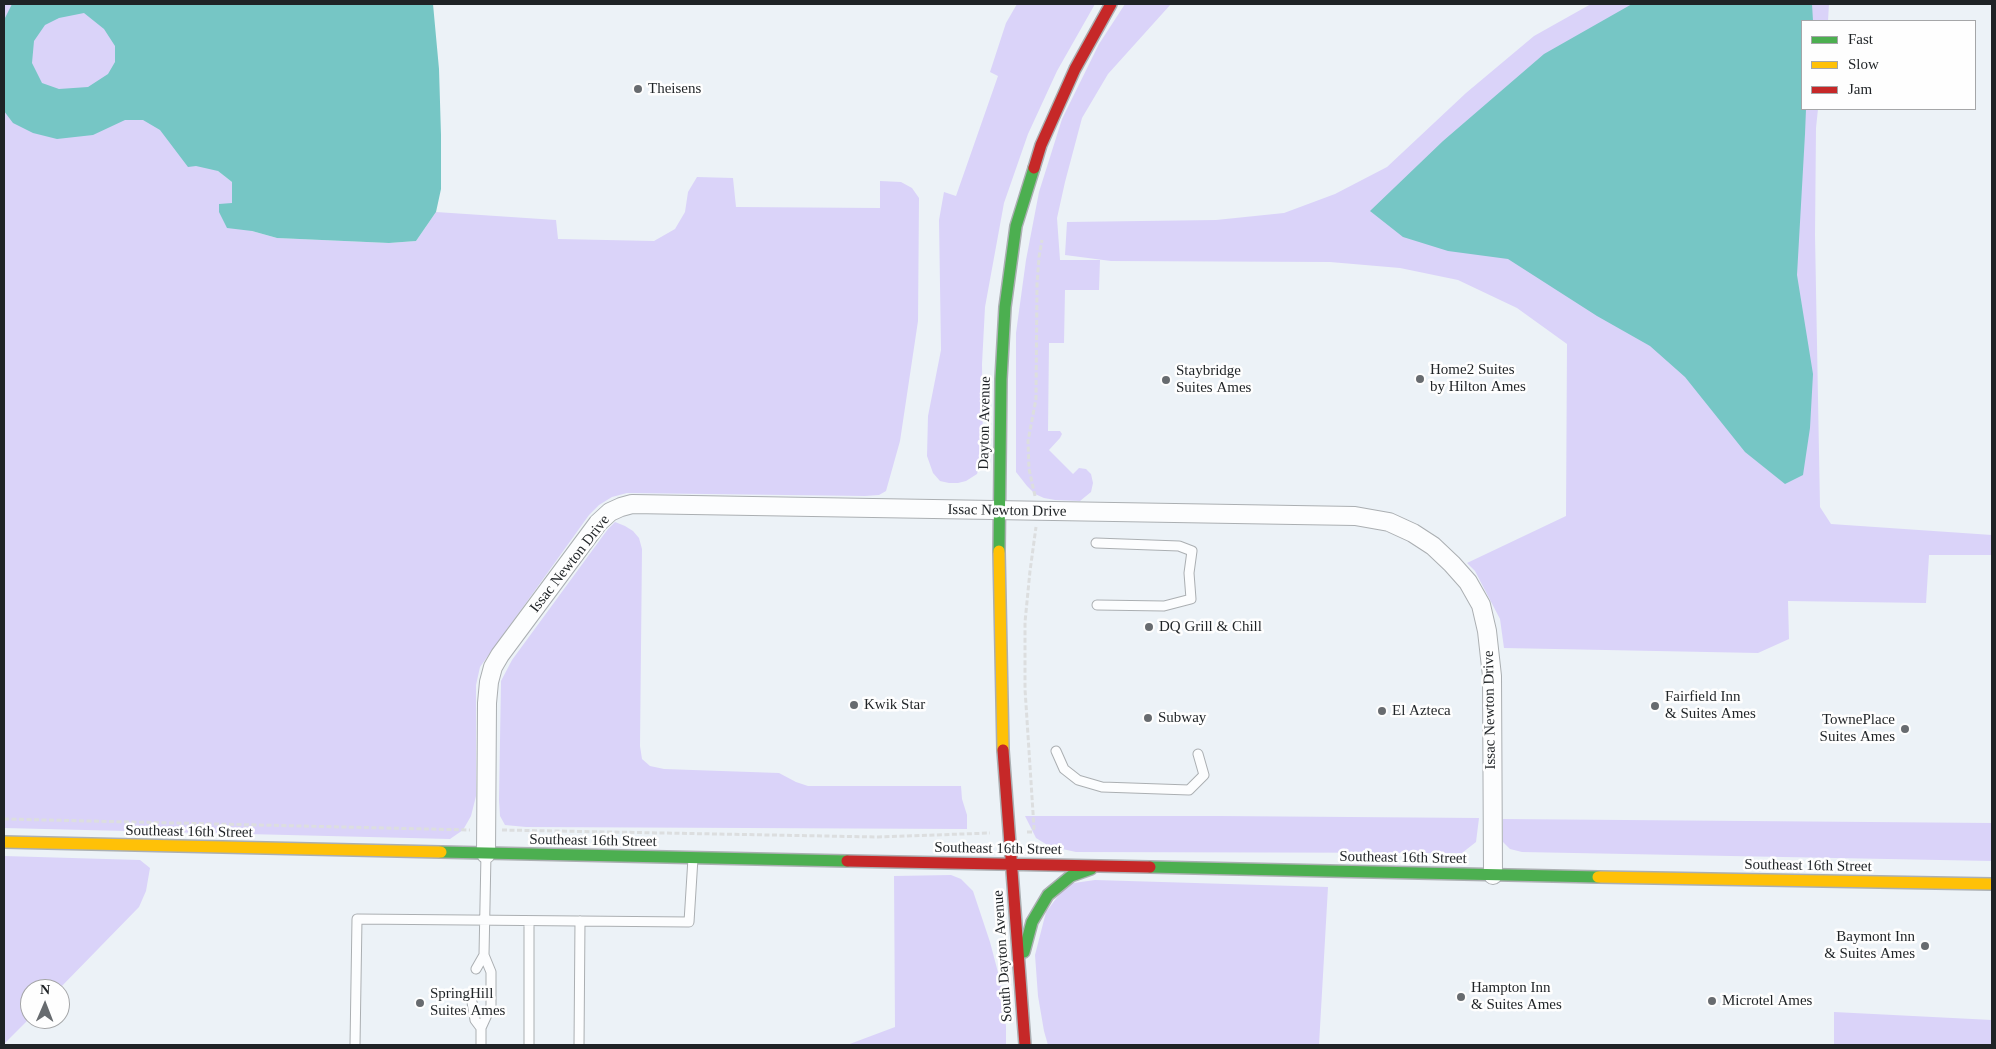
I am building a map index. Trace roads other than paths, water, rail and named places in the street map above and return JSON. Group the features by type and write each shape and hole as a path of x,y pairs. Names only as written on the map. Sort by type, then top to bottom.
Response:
{"main road":[{"name":"Dayton Avenue","path":"1011,864 1001,719 998,590 1001,379 1005,307 1016,226 1041,145 1074,69 1111,4"},
{"name":"Southeast 16th Street","path":"4,842 486,854 1992,884"},
{"name":"South Dayton Avenue","path":"1011,864 1025,1045"},
{"path":"1020,981 1024,949 1032,922 1048,895 1070,876 1087,869 1102,867"}],"street":[{"name":"Issac Newton Drive","path":"486,854 487,703 493,667 598,523 610,512 621,506 632,504 1355,516 1389,522 1413,533 1433,546 1468,582 1482,605 1492,676 1493,875"}],"lane":[{"path":"1096,543 1179,546 1192,551 1189,573 1191,599 1164,606 1097,605"},
{"path":"1056,751 1064,768 1078,780 1102,787 1189,790 1204,774 1198,754"},
{"path":"481,1045 481,1028 491,1006 491,972 484,955 486,854"},
{"path":"355,1045 357,919 689,922 693,858"},
{"path":"529,921 529,1045"},
{"path":"579,1045 580,921"},
{"path":"476,969 484,955"},
{"path":"472,1002 475,1020 481,1028"}],"water":[{"path":"12,4 433,4 439,69 441,135 441,189 436,212 416,241 389,243 277,238 252,231 227,228 219,212 219,204 232,203 232,182 218,171 196,166 188,167 160,130 143,120 125,120 93,135 57,139 33,133 13,123 4,111 4,20","holes":["84,13 104,29 115,46 115,62 108,74 88,87 59,89 42,83 32,63 34,41 45,25 59,18"]},
{"path":"1632,4 1812,4 1813,20 1801,20 1801,110 1806,110 1797,275 1813,374 1810,428 1803,475 1785,484 1745,452 1685,377 1650,346 1597,316 1508,259 1448,251 1403,237 1370,211 1443,141 1544,54"}],"place":[{"name":"Theisens","path":"638,89"},
{"name":"Home2 Suites by Hilton Ames","path":"1420,379"},
{"name":"Staybridge Suites Ames","path":"1166,380"},
{"name":"DQ Grill & Chill","path":"1149,627"},
{"name":"Kwik Star","path":"854,705"},
{"name":"Fairfield Inn & Suites Ames","path":"1655,706"},
{"name":"El Azteca","path":"1382,711"},
{"name":"Subway","path":"1148,718"},
{"name":"TownePlace Suites Ames","path":"1905,729"},
{"name":"Baymont Inn & Suites Ames","path":"1925,946"},
{"name":"Hampton Inn & Suites Ames","path":"1461,997"},
{"name":"Microtel Ames","path":"1712,1001"},
{"name":"SpringHill Suites Ames","path":"420,1003"}]}
